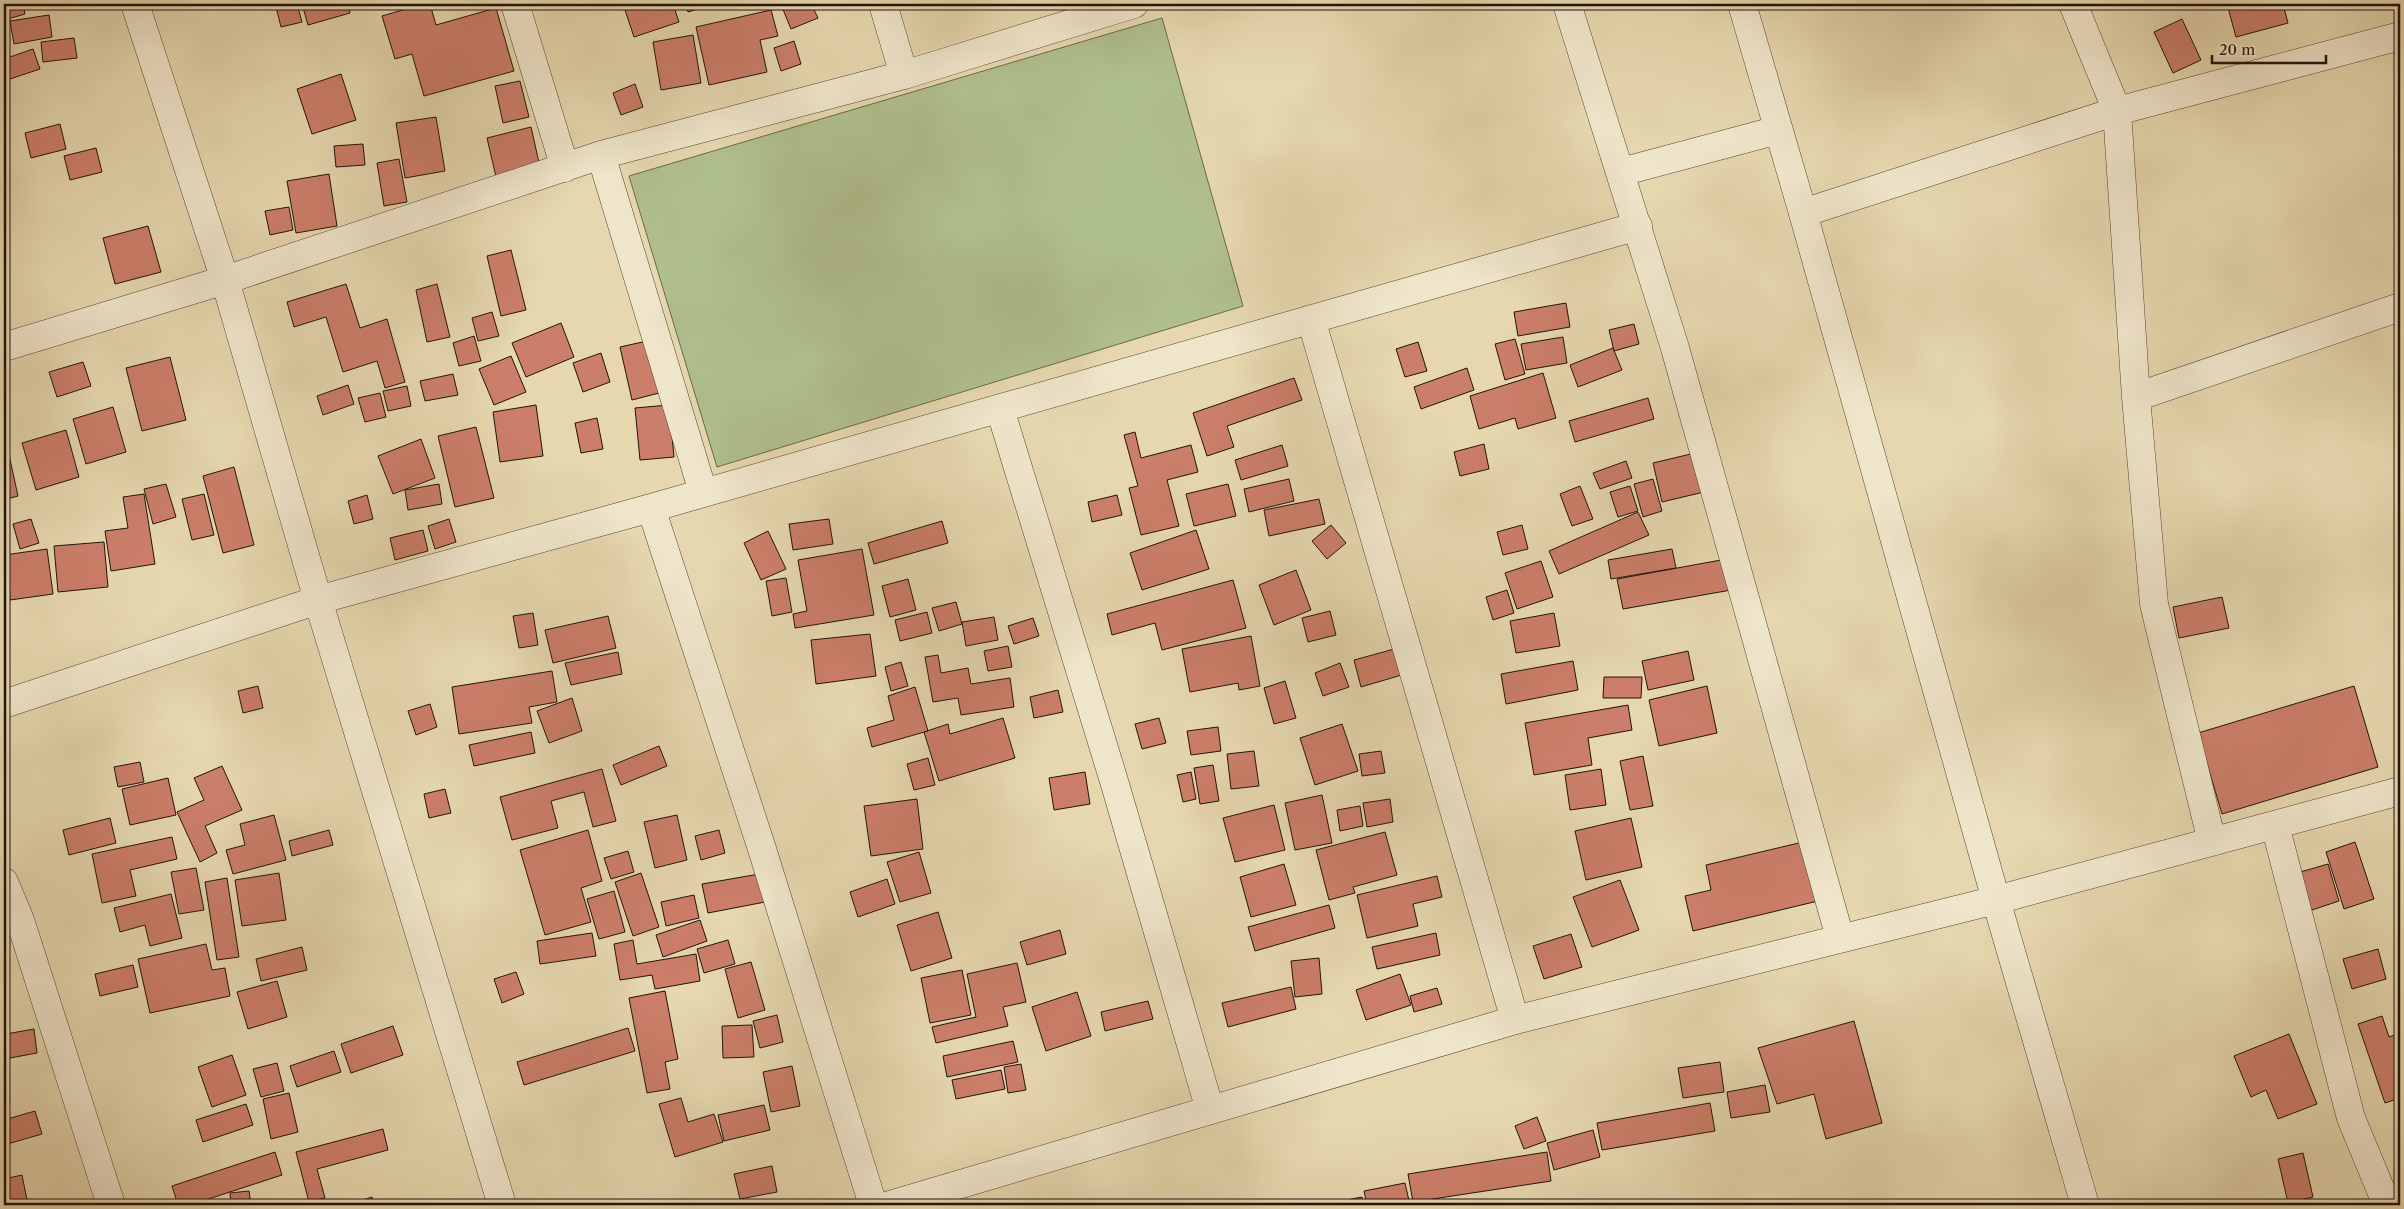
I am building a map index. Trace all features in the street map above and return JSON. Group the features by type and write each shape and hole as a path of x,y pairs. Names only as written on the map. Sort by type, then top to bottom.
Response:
{"street":[{"path":"135,4 225,280 318,600 502,1205"},
{"path":"515,4 565,168"},
{"path":"883,4 904,75"},
{"path":"4,347 225,280 602,155 904,75 1134,4"},
{"path":"1567,4 1638,226 1677,358 1840,938"},
{"path":"1742,4 2084,1205"},
{"path":"2073,4 2116,111 2136,397 2154,604 2212,842"},
{"path":"1803,213 2116,111 2400,36"},
{"path":"1621,172 1778,130"},
{"path":"602,155 703,492"},
{"path":"4,704 318,600 651,508 1638,226"},
{"path":"2136,397 2400,308"},
{"path":"1311,319 1515,1020"},
{"path":"1000,409 1114,781 1210,1110"},
{"path":"651,508 765,858 873,1205"},
{"path":"890,1205 1515,1020 1996,900 2400,791"},
{"path":"2275,825 2351,1118 2387,1205"},
{"path":"4,882 20,920 110,1205"}],"green space":[{"path":"1162,18 1243,306 717,467 629,176"}],"building":[{"path":"4,4 23,4 25,14 4,20"},
{"path":"297,4 302,22 281,27 276,7"},
{"path":"302,4 348,4 350,13 308,25"},
{"path":"423,4 430,4 436,25 496,8 514,71 424,96 412,54 395,59 382,16"},
{"path":"623,4 673,4 679,22 634,37"},
{"path":"685,4 711,4 711,5 688,12"},
{"path":"789,4 811,4 818,18 791,29 782,7"},
{"path":"2227,4 2283,4 2288,23 2236,37"},
{"path":"771,10 778,36 760,40 767,72 709,85 696,27"},
{"path":"49,15 52,37 14,44 10,21"},
{"path":"2182,19 2201,60 2173,73 2154,32"},
{"path":"693,35 701,83 661,90 653,42"},
{"path":"74,38 77,58 43,62 41,42"},
{"path":"794,41 801,64 781,71 774,48"},
{"path":"33,49 40,69 4,81 4,59"},
{"path":"341,74 356,120 312,134 297,89"},
{"path":"520,81 529,117 503,123 495,86"},
{"path":"635,84 643,107 621,115 613,93"},
{"path":"436,117 445,171 405,178 396,123"},
{"path":"60,124 66,149 31,158 25,133"},
{"path":"531,127 540,167 496,177 487,138"},
{"path":"363,144 365,165 336,167 334,146"},
{"path":"96,148 102,172 70,180 64,156"},
{"path":"399,159 407,202 384,206 377,163"},
{"path":"329,174 337,226 296,233 287,181"},
{"path":"289,207 293,230 270,235 265,211"},
{"path":"148,226 161,272 115,284 103,238"},
{"path":"511,250 526,310 501,316 487,256"},
{"path":"346,284 360,328 387,319 405,382 385,388 377,361 343,372 326,317 294,327 287,302"},
{"path":"437,284 450,337 427,342 416,290"},
{"path":"1566,303 1570,327 1518,336 1514,312"},
{"path":"492,312 499,336 478,341 472,318"},
{"path":"561,323 574,357 526,377 512,343"},
{"path":"1634,324 1639,344 1614,351 1609,330"},
{"path":"474,336 481,361 459,366 453,343"},
{"path":"1563,337 1567,363 1526,370 1521,344"},
{"path":"1515,339 1525,374 1505,380 1495,344"},
{"path":"647,341 659,393 632,400 620,347"},
{"path":"1418,342 1427,371 1405,377 1396,349"},
{"path":"1613,348 1622,370 1578,387 1570,365"},
{"path":"601,353 610,382 583,392 573,363"},
{"path":"511,356 526,392 494,405 479,369"},
{"path":"170,357 186,420 142,431 126,368"},
{"path":"83,362 91,386 57,397 49,372"},
{"path":"1467,368 1474,390 1421,409 1414,387"},
{"path":"1543,373 1556,418 1518,429 1515,418 1479,429 1470,396"},
{"path":"453,374 458,395 425,401 420,381"},
{"path":"1294,378 1302,400 1227,426 1234,447 1207,456 1193,413"},
{"path":"348,385 354,404 323,415 317,396"},
{"path":"407,386 411,406 388,411 383,391"},
{"path":"380,393 386,417 365,422 358,398"},
{"path":"1648,398 1654,419 1575,442 1569,421"},
{"path":"536,405 543,456 500,462 493,412"},
{"path":"669,405 674,457 640,460 635,408"},
{"path":"113,407 126,452 86,464 73,419"},
{"path":"597,418 603,449 581,453 575,423"},
{"path":"476,427 494,498 455,507 438,436"},
{"path":"66,430 79,477 36,490 22,443"},
{"path":"1135,432 1141,458 1191,445 1198,472 1167,480 1179,526 1141,535 1129,488 1138,486 1124,435"},
{"path":"421,439 435,478 393,494 378,456"},
{"path":"1484,444 1489,469 1460,476 1454,452"},
{"path":"1282,445 1288,466 1241,480 1235,460"},
{"path":"4,446 7,446 18,496 4,500"},
{"path":"1695,453 1704,492 1662,502 1653,463"},
{"path":"1626,461 1632,478 1600,489 1593,473"},
{"path":"234,467 254,545 223,553 203,476"},
{"path":"1289,479 1294,501 1249,512 1244,489"},
{"path":"1653,479 1662,511 1643,517 1634,484"},
{"path":"166,484 176,517 153,524 144,489"},
{"path":"439,484 442,504 408,510 405,490"},
{"path":"1228,484 1236,516 1194,526 1186,494"},
{"path":"1580,486 1593,519 1572,526 1560,494"},
{"path":"1630,486 1638,511 1618,517 1610,492"},
{"path":"144,494 155,564 111,571 105,531 128,528 123,497"},
{"path":"204,494 214,535 192,540 182,499"},
{"path":"367,495 373,519 354,524 348,501"},
{"path":"1117,495 1122,515 1092,522 1088,502"},
{"path":"1319,499 1325,524 1269,536 1264,510"},
{"path":"1638,512 1649,535 1559,574 1549,551"},
{"path":"31,519 39,543 20,549 13,524"},
{"path":"449,519 456,542 435,549 428,526"},
{"path":"829,519 833,544 793,550 789,524"},
{"path":"942,521 948,543 874,564 868,543"},
{"path":"1331,525 1346,543 1327,559 1312,541"},
{"path":"1522,525 1528,549 1503,555 1497,532"},
{"path":"423,530 428,551 395,560 390,538"},
{"path":"1196,530 1209,569 1142,590 1130,553"},
{"path":"768,531 786,569 761,580 744,543"},
{"path":"104,542 108,587 58,592 54,546"},
{"path":"47,549 53,594 10,600 4,555"},
{"path":"862,549 874,615 795,628 793,614 807,611 798,560"},
{"path":"1672,549 1676,568 1611,579 1608,560"},
{"path":"1732,558 1737,589 1623,609 1617,579"},
{"path":"1541,561 1553,597 1517,609 1505,573"},
{"path":"1296,570 1311,610 1274,625 1259,585"},
{"path":"786,578 792,612 772,616 766,581"},
{"path":"908,579 916,610 890,617 882,586"},
{"path":"1233,580 1246,628 1162,650 1155,623 1112,635 1107,614"},
{"path":"1507,590 1514,613 1493,620 1486,597"},
{"path":"2222,597 2229,628 2179,638 2173,607"},
{"path":"956,602 962,624 939,631 932,608"},
{"path":"1330,611 1336,635 1308,642 1302,618"},
{"path":"927,612 932,633 900,641 895,620"},
{"path":"533,613 538,645 519,648 513,616"},
{"path":"1554,613 1560,646 1516,653 1510,621"},
{"path":"608,616 616,648 553,663 545,630"},
{"path":"994,617 998,640 966,646 962,622"},
{"path":"1033,618 1039,636 1014,644 1008,626"},
{"path":"870,634 876,676 816,684 811,640"},
{"path":"1251,636 1260,686 1239,690 1238,683 1190,692 1182,649"},
{"path":"1008,646 1012,667 988,671 984,651"},
{"path":"1398,648 1405,674 1361,687 1354,660"},
{"path":"1688,651 1694,680 1648,690 1642,661"},
{"path":"618,652 622,674 571,685 565,663"},
{"path":"938,655 941,673 968,668 971,684 1010,678 1014,707 961,715 958,698 933,702 925,657"},
{"path":"1573,661 1578,690 1506,704 1501,674"},
{"path":"901,662 908,686 891,691 885,667"},
{"path":"1340,663 1349,687 1323,696 1315,673"},
{"path":"552,671 557,702 529,707 532,723 459,734 452,687"},
{"path":"1604,677 1642,677 1641,698 1603,698"},
{"path":"1285,681 1296,718 1274,724 1264,688"},
{"path":"258,686 263,708 243,713 238,691"},
{"path":"1707,686 1717,733 1659,746 1649,700"},
{"path":"2354,686 2378,767 2222,814 2198,733"},
{"path":"915,687 928,731 872,747 867,728 894,720 888,696"},
{"path":"1058,690 1063,712 1034,718 1030,697"},
{"path":"572,698 582,731 549,743 537,711"},
{"path":"430,704 437,727 416,735 408,711"},
{"path":"1628,705 1632,730 1588,738 1592,765 1534,775 1525,723"},
{"path":"1003,718 1015,758 939,781 924,732 948,724 950,734"},
{"path":"1159,718 1166,743 1142,749 1135,724"},
{"path":"1342,724 1358,771 1315,785 1300,738"},
{"path":"1218,727 1221,751 1191,755 1187,731"},
{"path":"531,732 535,753 474,766 469,745"},
{"path":"659,746 667,766 621,785 613,765"},
{"path":"1254,751 1259,786 1231,789 1227,754"},
{"path":"1381,751 1385,773 1362,776 1359,754"},
{"path":"1643,756 1653,806 1630,810 1620,761"},
{"path":"928,758 935,785 914,790 907,764"},
{"path":"140,762 144,782 118,787 114,767"},
{"path":"1213,765 1219,801 1200,804 1194,768"},
{"path":"222,766 242,810 205,826 217,853 200,862 177,812 204,800 194,778"},
{"path":"602,769 616,821 593,827 584,792 551,801 558,828 512,840 500,797"},
{"path":"1601,769 1606,805 1570,810 1565,775"},
{"path":"1085,772 1090,804 1054,810 1049,778"},
{"path":"1191,772 1196,799 1183,802 1177,775"},
{"path":"168,778 176,815 130,825 122,789"},
{"path":"445,789 451,813 429,818 424,794"},
{"path":"1322,795 1332,843 1295,850 1285,803"},
{"path":"917,799 923,849 871,856 864,806"},
{"path":"1390,799 1393,822 1367,827 1363,803"},
{"path":"1274,805 1285,850 1235,862 1223,818"},
{"path":"1360,806 1363,826 1340,831 1337,810"},
{"path":"274,815 286,860 233,874 226,850 245,845 240,824"},
{"path":"677,815 687,860 655,868 644,822"},
{"path":"110,818 116,843 69,855 63,830"},
{"path":"1631,818 1642,867 1586,880 1575,831"},
{"path":"329,830 333,845 292,856 289,841"},
{"path":"588,830 602,881 581,888 591,922 545,935 520,850"},
{"path":"719,830 725,853 701,860 695,836"},
{"path":"1385,832 1397,875 1353,887 1355,893 1329,900 1316,850"},
{"path":"172,837 177,859 130,870 136,896 102,903 92,854"},
{"path":"1803,842 1818,901 1693,931 1685,896 1711,890 1706,865"},
{"path":"2355,842 2374,899 2344,909 2326,852"},
{"path":"628,851 634,872 611,879 604,858"},
{"path":"919,852 931,893 900,902 887,862"},
{"path":"1284,864 1296,905 1251,917 1240,877"},
{"path":"2328,864 2339,901 2309,911 2297,873"},
{"path":"196,868 204,910 179,914 171,872"},
{"path":"279,873 286,920 242,926 235,880"},
{"path":"641,873 659,927 633,936 615,882"},
{"path":"759,874 765,902 708,913 702,884"},
{"path":"1437,876 1442,897 1413,904 1418,926 1367,938 1357,895"},
{"path":"227,878 239,957 217,960 205,882"},
{"path":"887,879 895,904 858,917 850,892"},
{"path":"1620,880 1639,930 1592,947 1573,897"},
{"path":"614,891 625,932 599,939 587,899"},
{"path":"171,894 182,938 150,946 145,925 120,932 114,908"},
{"path":"694,895 699,918 666,926 661,902"},
{"path":"1329,905 1335,928 1255,951 1248,927"},
{"path":"938,912 952,958 911,971 897,925"},
{"path":"700,920 707,941 663,957 656,935"},
{"path":"1060,930 1066,954 1027,965 1020,942"},
{"path":"592,933 596,956 540,964 537,941"},
{"path":"1436,933 1440,955 1377,969 1372,947"},
{"path":"1571,934 1582,967 1544,979 1533,946"},
{"path":"633,940 637,964 696,954 700,981 655,989 652,975 620,980 614,944"},
{"path":"728,940 735,964 704,973 697,949"},
{"path":"206,944 212,970 225,968 230,996 150,1013 138,959"},
{"path":"302,947 307,970 261,981 256,959"},
{"path":"2378,949 2386,979 2352,989 2343,959"},
{"path":"1319,958 1322,994 1295,997 1291,961"},
{"path":"751,962 765,1010 738,1018 725,969"},
{"path":"1017,963 1026,1002 1003,1007 1008,1026 936,1043 932,1027 976,1017 967,974"},
{"path":"133,965 138,987 100,996 95,974"},
{"path":"962,970 971,1015 930,1023 921,978"},
{"path":"516,972 524,994 502,1003 494,979"},
{"path":"1400,974 1411,1005 1366,1020 1356,990"},
{"path":"277,981 287,1017 248,1029 237,992"},
{"path":"1291,987 1296,1009 1228,1027 1222,1003"},
{"path":"1437,988 1442,1004 1414,1012 1410,996"},
{"path":"665,991 678,1059 665,1062 670,1089 647,1093 629,998"},
{"path":"1077,992 1091,1036 1046,1051 1032,1007"},
{"path":"1148,1001 1153,1019 1105,1031 1101,1012"},
{"path":"777,1015 783,1042 760,1048 753,1021"},
{"path":"2382,1016 2389,1037 2400,1033 2400,1098 2385,1103 2358,1024"},
{"path":"1854,1021 1882,1123 1826,1139 1814,1094 1777,1104 1758,1048"},
{"path":"752,1025 754,1057 723,1058 722,1026"},
{"path":"393,1026 403,1055 351,1073 341,1044"},
{"path":"628,1028 635,1051 524,1085 517,1062"},
{"path":"34,1029 37,1053 10,1058 6,1034"},
{"path":"2289,1034 2317,1104 2278,1119 2266,1090 2251,1097 2234,1056"},
{"path":"1013,1041 1018,1062 947,1077 943,1056"},
{"path":"334,1051 341,1072 297,1087 290,1066"},
{"path":"232,1055 246,1095 212,1107 198,1067"},
{"path":"1720,1062 1724,1092 1683,1098 1678,1068"},
{"path":"277,1063 284,1091 261,1097 253,1069"},
{"path":"1021,1064 1026,1090 1008,1093 1004,1067"},
{"path":"792,1066 800,1106 771,1112 763,1072"},
{"path":"1001,1070 1005,1089 956,1099 952,1080"},
{"path":"1765,1085 1770,1112 1731,1118 1727,1092"},
{"path":"289,1093 298,1132 271,1139 263,1099"},
{"path":"681,1098 688,1122 714,1114 723,1142 675,1157 659,1104"},
{"path":"1710,1103 1715,1131 1602,1150 1597,1123"},
{"path":"246,1104 253,1125 203,1142 196,1120"},
{"path":"764,1105 770,1130 724,1141 718,1115"},
{"path":"35,1111 42,1134 4,1145 4,1120"},
{"path":"1537,1117 1546,1141 1524,1149 1515,1126"},
{"path":"383,1129 388,1150 317,1169 325,1198 309,1202 296,1152"},
{"path":"1593,1130 1600,1157 1554,1170 1547,1143"},
{"path":"275,1152 282,1175 190,1205 178,1205 172,1186"},
{"path":"1547,1152 1551,1181 1413,1202 1408,1174"},
{"path":"2303,1153 2313,1197 2288,1203 2278,1159"},
{"path":"772,1166 777,1192 740,1199 734,1174"},
{"path":"22,1175 28,1205 4,1205 4,1179"},
{"path":"1405,1183 1410,1205 1367,1205 1364,1191"},
{"path":"249,1191 251,1205 231,1205 230,1193"},
{"path":"372,1197 374,1205 349,1205"},
{"path":"1362,1197 1364,1205 1320,1205"}]}
